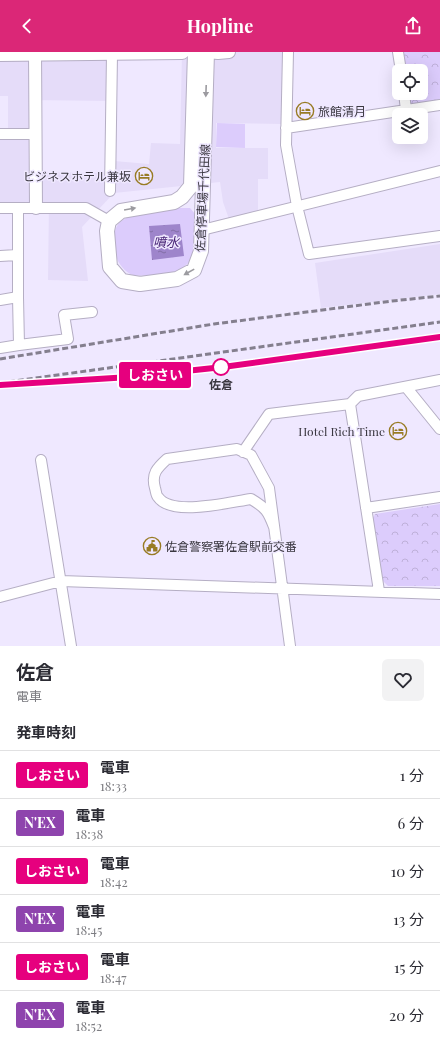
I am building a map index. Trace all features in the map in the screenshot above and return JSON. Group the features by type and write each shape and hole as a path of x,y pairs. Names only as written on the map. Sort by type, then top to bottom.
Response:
{"main road":[{"path":"0,54 112,54 182,52"},
{"name":"佐倉停車場千代田線","path":"195,52 191,186 182,197 174,202 120,211 109,221 107,231 110,267 122,281 140,284 176,279 194,270 201,251 207,52"},
{"path":"201,52 207,52"}],"street":[{"path":"207,52 229,52"},
{"path":"288,52 286,145 297,206 309,254 440,236"},
{"path":"398,52 400,64"},
{"path":"35,53 36,208"},
{"path":"110,191 112,54"},
{"path":"420,108 440,105"},
{"path":"286,128 392,112"},
{"path":"0,134 36,134"},
{"path":"202,230 440,171"},
{"path":"0,208 86,208 109,221"},
{"path":"18,208 17,255 20,345"},
{"path":"0,256 17,255"},
{"path":"0,300 18,298"},
{"path":"0,348 68,339 64,314 92,312"},
{"path":"243,452 269,414 350,404 358,396 440,380"},
{"path":"406,387 440,429"},
{"path":"350,404 379,592"},
{"path":"274,527 269,513 260,504 251,499 190,508 174,507 158,497 154,484 154,472 159,465 167,459 237,449 251,455 269,488 290,646"},
{"path":"41,460 61,580 70,646"},
{"path":"366,508 440,497"},
{"path":"0,597 61,580 440,594"}],"shaded area":[{"path":"182,52 283,52 281,124 216,123 216,148 268,148 268,179 258,179 258,212 229,219 223,202 220,182 114,193 82,227 88,281 48,280 49,203 0,203 0,138 8,138 8,96 0,96 0,61 111,60 111,101 30,100 31,172 103,173 114,161 149,164 151,143 180,144"},
{"path":"440,244 440,294 321,308 315,263"}],"green space":[{"path":"401,52 440,52 440,101 414,105 408,101 428,100 428,64 403,64"},
{"path":"217,123 245,124 245,148 216,147"},
{"path":"190,208 196,215 196,247 192,259 179,270 149,275 133,275 122,267 116,255 114,241 116,228 120,222 144,212"},
{"path":"440,504 440,586 388,586 383,581 373,518 375,514"}],"water":[{"name":"噴水","path":"180,224 184,256 152,260 149,226"}],"railway":[{"path":"0,359 214,324 440,296"},
{"path":"0,383 440,322"},
{"path":"43,382 130,377 223,367 440,337"}],"train":[{"name":"しおさい","path":"0,385 130,377 223,367 440,337"}],"place":[{"name":"旅館清月","path":"305,111"},
{"name":"ビジネスホテル兼坂","path":"144,176"},
{"name":"佐倉","path":"221,367"},
{"name":"Hotel Rich Time","path":"398,431"},
{"name":"佐倉警察署佐倉駅前交番","path":"152,546"}]}
